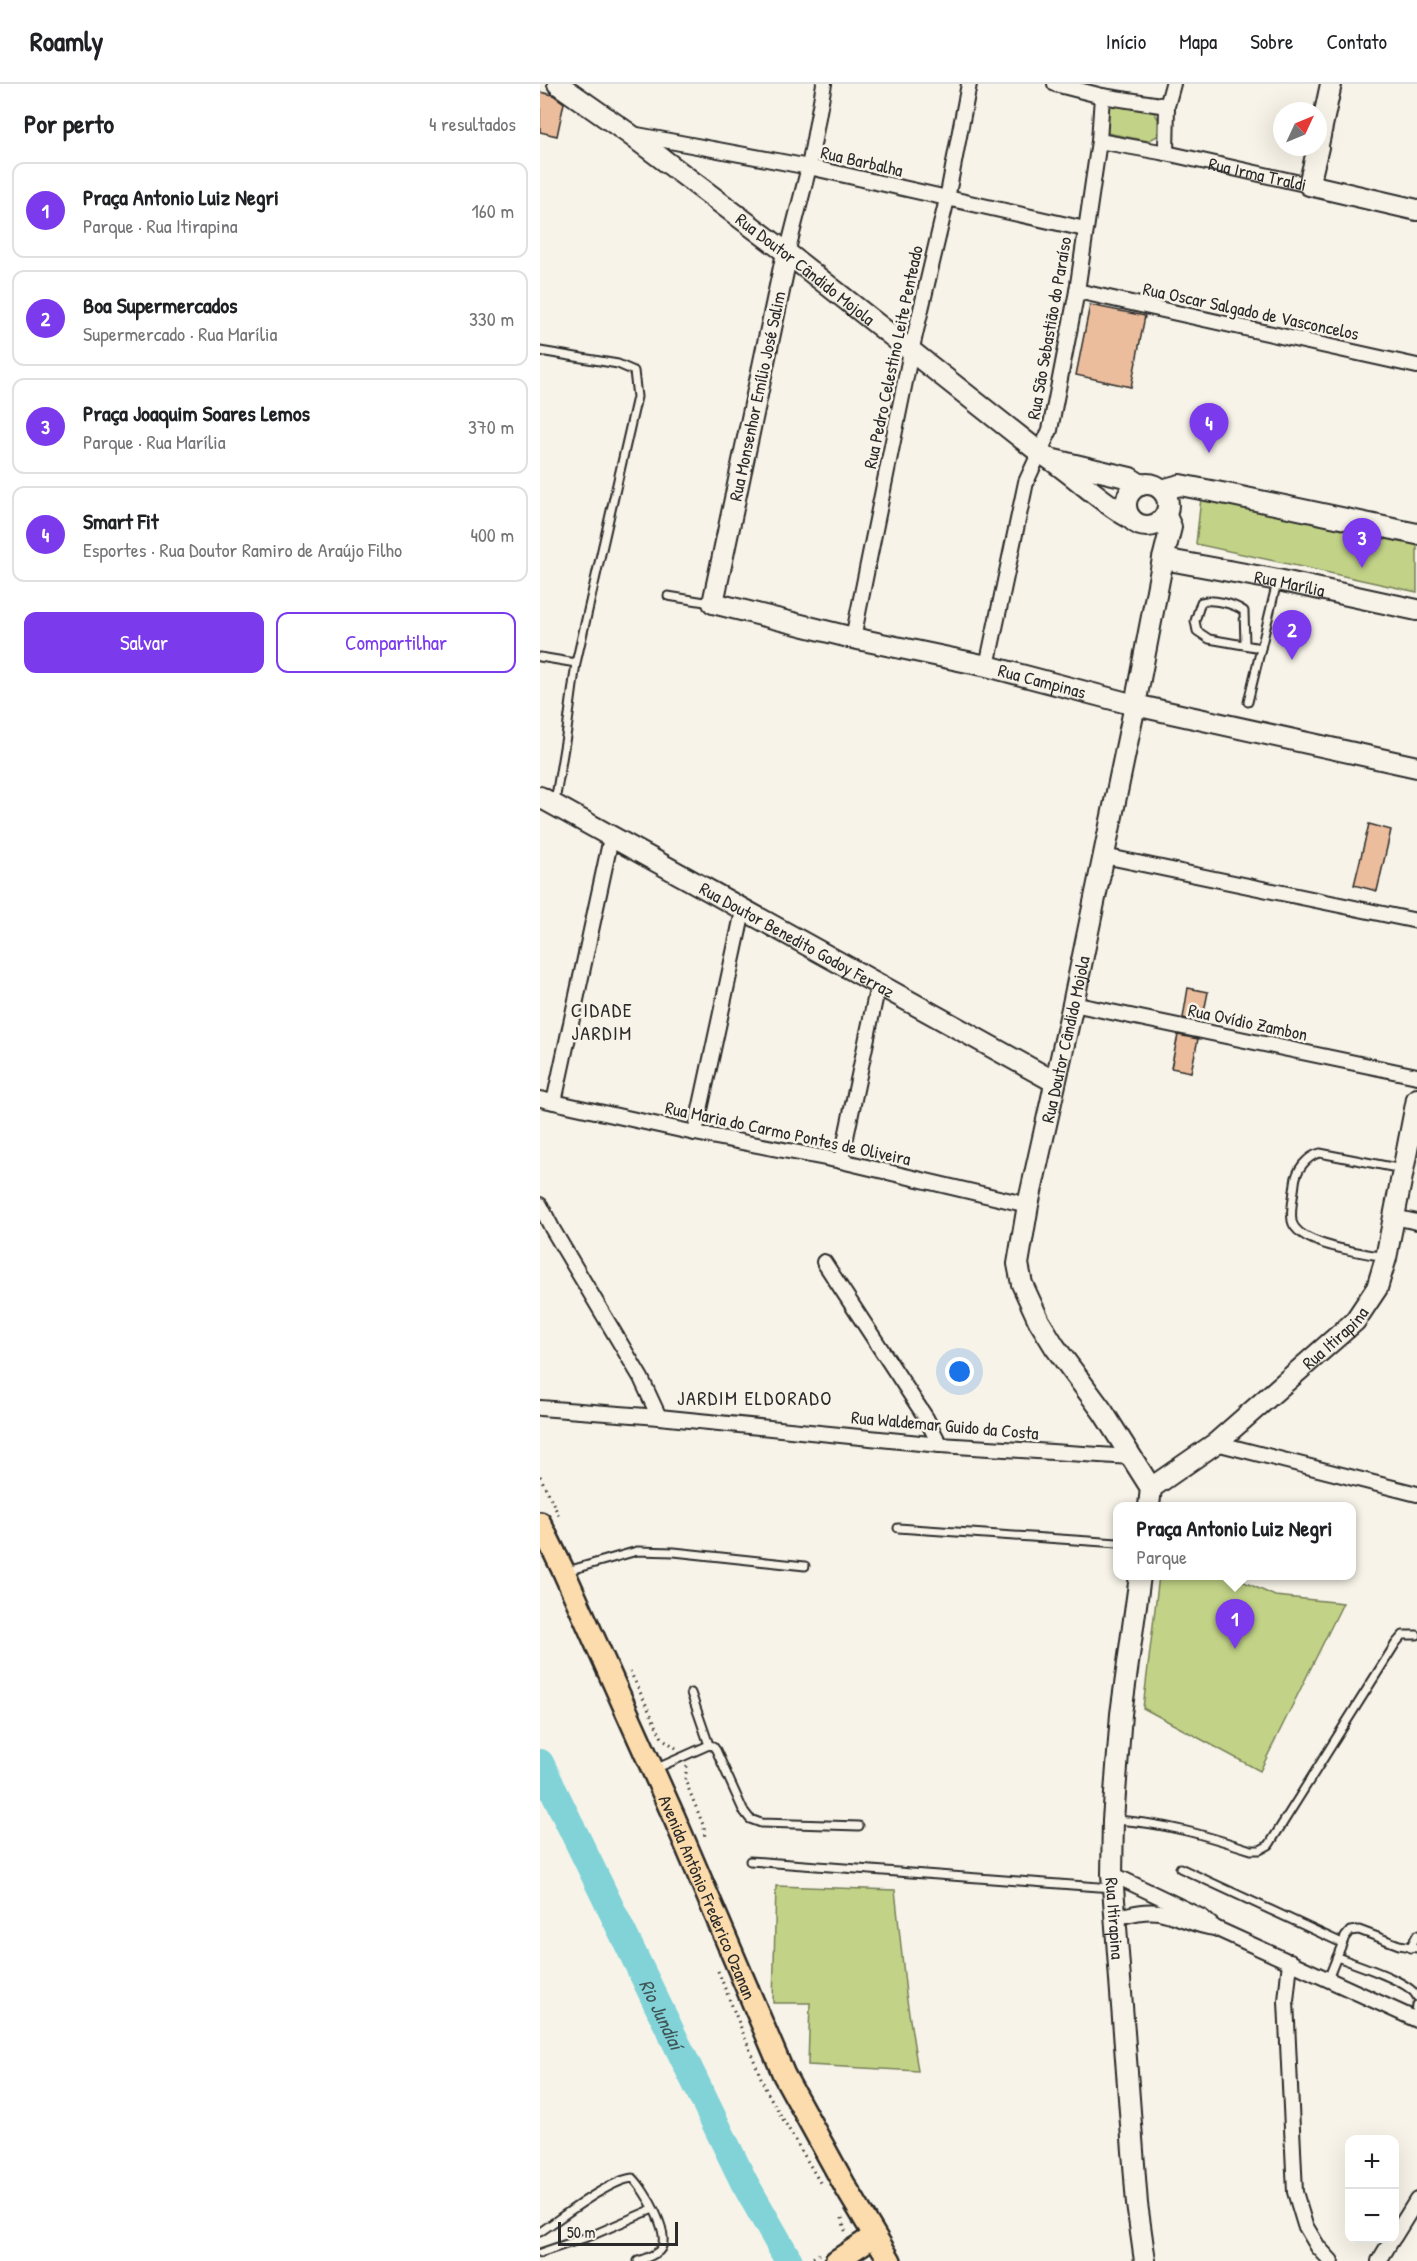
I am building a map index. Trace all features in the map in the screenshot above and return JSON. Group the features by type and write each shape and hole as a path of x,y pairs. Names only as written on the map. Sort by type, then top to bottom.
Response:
{"main road":[{"name":"Avenida Antônio Frederico Ozanan","path":"540,1523 653,1770 784,2075 890,2261"},
{"path":"842,2257 874,2236"}],"street":[{"name":"Rua Doutor Cândido Mojola","path":"558,84 787,253 1112,508 1135,521 1163,559"},
{"name":"Rua Monsenhor Emílio José Salim","path":"713,603 787,253 809,167 824,84"},
{"name":"Rua Pedro Celestino Leite Penteado","path":"853,638 911,352 946,199 969,84"},
{"path":"1055,84 1102,96 1167,106"},
{"path":"1166,153 1167,106 1173,84"},
{"path":"1327,103 1331,84"},
{"name":"Rua São Sebastião do Paraíso","path":"987,666 1026,482 1045,455 1077,291 1099,141 1102,96"},
{"name":"Rua Barbalha","path":"628,134 809,167 1085,229"},
{"name":"Rua Irma Traldi","path":"1099,141 1166,153 1417,210"},
{"path":"1310,185 1316,156"},
{"name":"Rua Oscar Salgado de Vasconcelos","path":"1077,291 1417,366"},
{"name":"Rua Doutor Cândido Mojola","path":"1045,455 1130,478 1142,484 1153,484 1162,490 1169,507 1166,516 1171,527 1073,1005 1028,1205 1018,1264 1022,1284 1031,1305 1054,1347 1103,1412 1131,1457 1150,1497"},
{"path":"1142,484 1127,498 1127,511 1135,521 1145,527 1157,524 1166,516"},
{"path":"1162,490 1180,485 1417,534"},
{"name":"Rua Marília","path":"1163,559 1278,580 1417,610"},
{"name":"Rua Campinas","path":"713,603 853,638 987,666 1135,705 1417,767"},
{"name":"Rua Doutor Benedito Godoy Ferraz","path":"547,801 1055,1082"},
{"path":"554,1102 611,838"},
{"path":"1104,856 1417,921"},
{"path":"696,1132 743,911"},
{"path":"842,1161 878,985"},
{"name":"Rua Ovídio Zambon","path":"1073,1005 1417,1076"},
{"name":"Rua Maria do Carmo Pontes de Oliveira","path":"540,1099 842,1161 1028,1205"},
{"name":"Rua Itirapina","path":"1150,1497 1216,1443 1355,1321 1377,1288 1386,1258 1417,1099"},
{"path":"540,1204 553,1230 641,1378 659,1417"},
{"path":"1394,1216 1417,1222"},
{"path":"824,1262 926,1418 940,1445"},
{"name":"Rua Waldemar Guido da Costa","path":"540,1408 659,1417 940,1445 1131,1457"},
{"path":"1216,1443 1417,1494"},
{"name":"Rua Itirapina","path":"1139,1580 1121,1714 1113,1820 1113,1881 1137,2204 1145,2261"},
{"path":"1113,1881 1202,1917 1215,1928 1416,2020"},
{"path":"1115,1918 1143,1911 1161,1912 1199,1926 1215,1928"},
{"path":"1290,1961 1286,2001 1295,2192 1305,2225 1318,2247 1331,2261"},
{"path":"1399,2229 1417,2200"},
{"path":"1379,2261 1390,2243"}],"lane":[{"path":"540,351 618,364 634,371 637,380 637,397 576,663 567,730 547,801"},
{"path":"1248,702 1278,580"},
{"name":"Rua Campinas","path":"669,596 713,603"},
{"path":"1245,644 1244,611 1209,600 1201,602 1196,621 1197,632 1209,639 1262,648"},
{"path":"540,657 576,663"},
{"path":"1386,1258 1317,1242 1297,1232 1292,1221 1295,1179 1303,1164 1312,1155 1320,1153 1404,1170"},
{"path":"898,1528 1113,1543"},
{"path":"564,1572 637,1551 674,1552 805,1566"},
{"path":"1113,1820 1148,1822 1176,1827 1251,1850 1260,1850 1269,1845 1396,1642 1403,1635 1417,1635"},
{"path":"691,1693 709,1745 716,1750 743,1810 750,1819 761,1823 860,1827"},
{"path":"653,1770 709,1745"},
{"path":"750,1861 1113,1881"},
{"path":"1180,1868 1342,1944"},
{"path":"1328,1979 1342,1944 1350,1931 1359,1930 1413,1948 1417,1935"},
{"path":"1337,1957 1411,1988 1417,1997"},
{"path":"1416,2020 1417,2005"},
{"path":"540,2232 624,2179 633,2178 654,2209 663,2234 660,2250 638,2261"},
{"path":"540,2253 593,2235 654,2209"}],"green space":[{"path":"1111,103 1153,111 1161,123 1159,135 1148,141 1107,133 1103,117"},
{"path":"1201,498 1417,545 1417,592 1196,544"},
{"path":"1159,1580 1240,1580 1275,1596 1343,1603 1260,1771 1143,1708"},
{"path":"776,1886 895,1890 906,1994 918,2071 808,2065 810,2003 773,2003"}],"building":[{"path":"540,92 553,95 564,103 557,136 540,132"},
{"path":"1090,305 1145,316 1131,387 1076,375"},
{"path":"1369,824 1391,830 1377,891 1354,885"},
{"path":"1188,988 1208,992 1202,1022 1183,1018"},
{"path":"1178,1035 1198,1039 1191,1072 1171,1068"}],"waterway":[{"name":"Rio Jundiaí","path":"540,1763 744,2182 789,2261"}],"place":[{"name":"Smart Fit","path":"1209,453"},
{"name":"Praça Joaquim Soares Lemos","path":"1362,568"},
{"name":"Boa Supermercados","path":"1292,660"},
{"name":"Praça Antonio Luiz Negri","path":"1235,1649"}],"district":[{"name":"CIDADE JARDIM","path":"602,1020"},
{"name":"JARDIM ELDORADO","path":"755,1397"}]}
